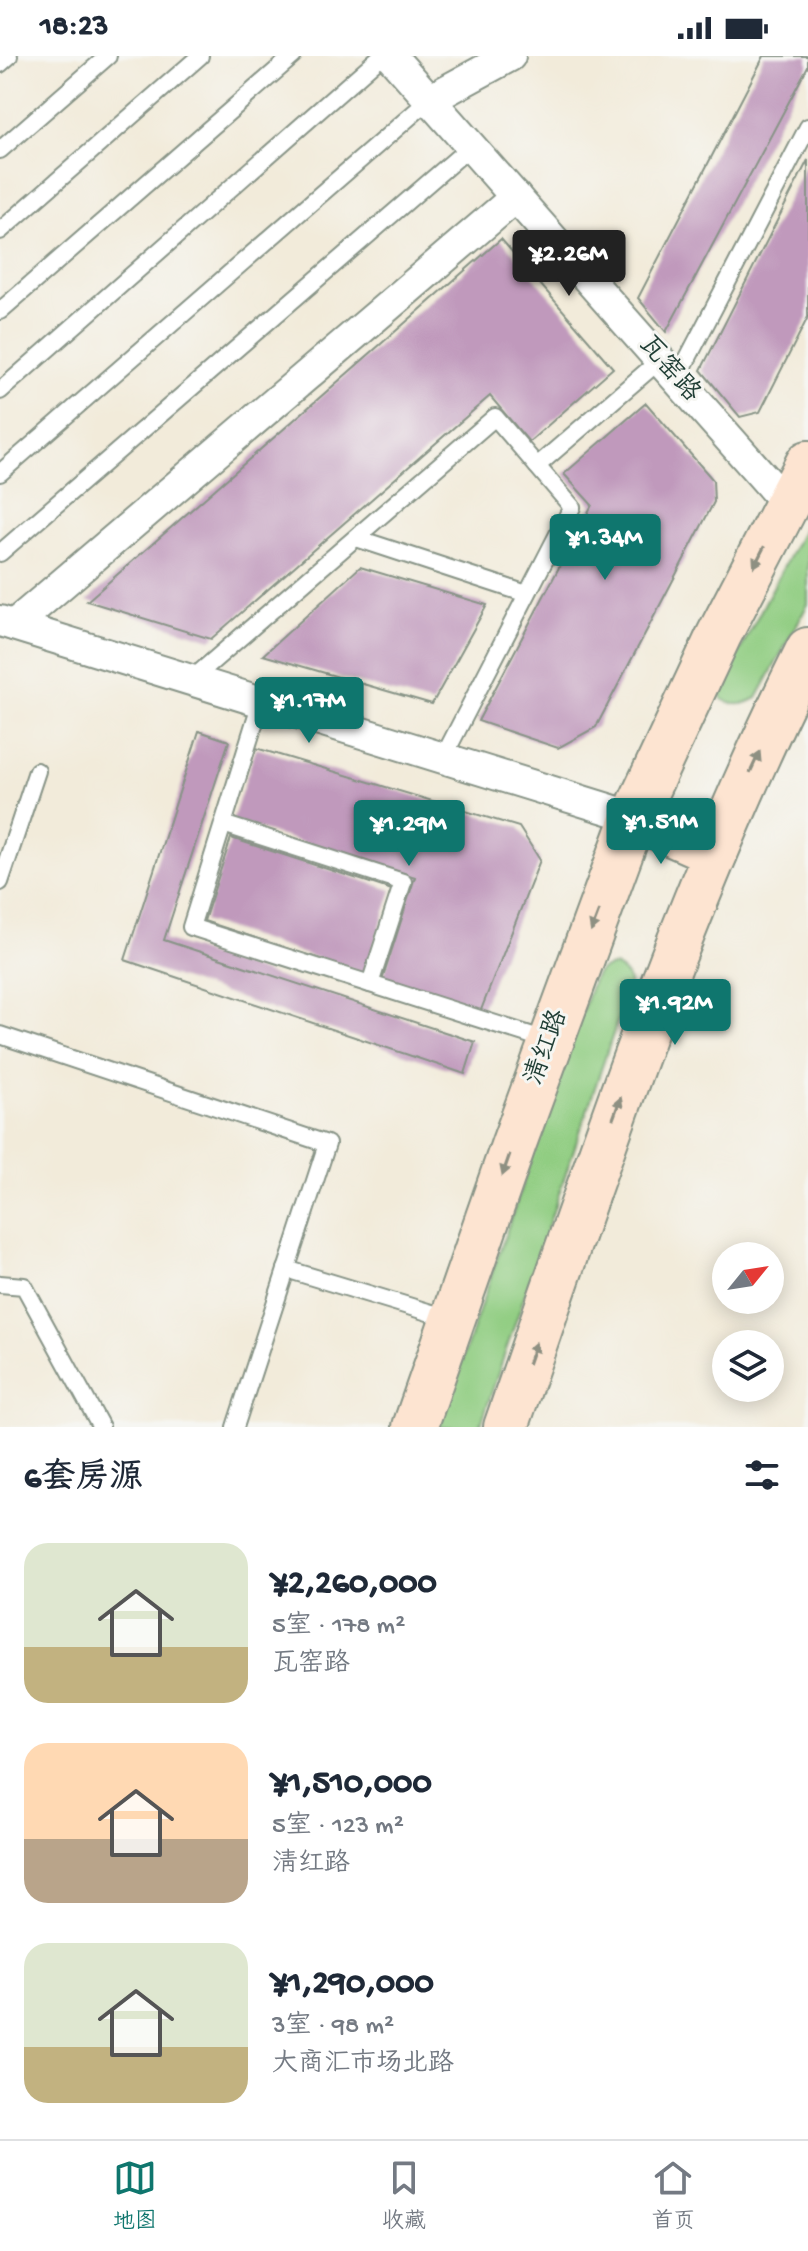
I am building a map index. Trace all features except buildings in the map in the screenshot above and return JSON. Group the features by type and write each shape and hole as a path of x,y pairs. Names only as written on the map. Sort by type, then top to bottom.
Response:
{"main road":[{"name":"清红路","path":"415,1427 550,1042 634,817 719,635 808,463"},
{"path":"506,1427 647,1026 737,800 808,650"},
{"path":"634,817 715,853"}],"street":[{"name":"瓦窑路","path":"391,56 787,504"},
{"path":"429,100 510,56"},
{"path":"7,623 516,197"},
{"path":"7,623 634,817"}],"lane":[{"path":"0,64 9,56"},
{"path":"0,150 108,56"},
{"path":"0,231 200,56"},
{"path":"0,311 293,56"},
{"path":"0,391 381,56"},
{"path":"0,473 429,100"},
{"path":"537,466 668,369 808,127"},
{"path":"0,553 471,146"},
{"path":"191,680 495,417 572,507 443,758"},
{"path":"356,538 527,594"},
{"path":"261,702 191,927 550,1042"},
{"path":"0,882 37,771"},
{"path":"223,824 403,882 370,984"},
{"path":"0,1035 327,1144 235,1427"},
{"path":"286,1269 452,1319"},
{"path":"0,1284 24,1286 101,1427"}],"green space":[{"path":"808,520 808,604 757,698 740,704 727,702 722,699 721,687"},
{"path":"615,966 626,975 629,987 480,1427 439,1427 593,980 602,970"}]}
